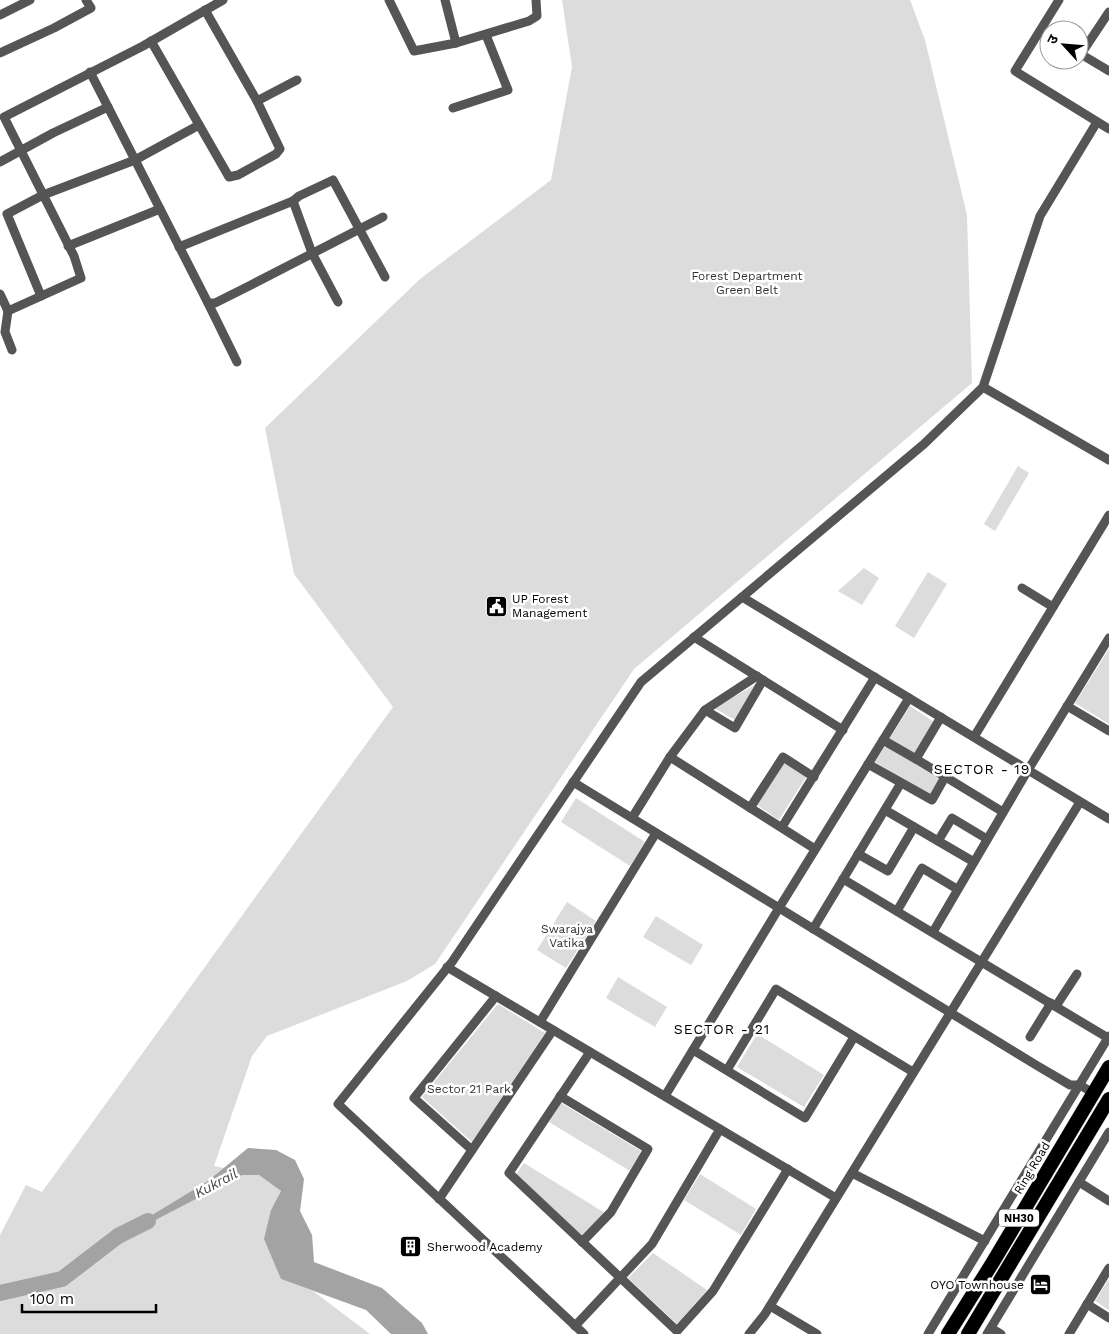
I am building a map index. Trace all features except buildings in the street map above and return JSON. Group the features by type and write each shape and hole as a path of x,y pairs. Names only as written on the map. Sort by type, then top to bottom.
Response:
{"highway":[{"name":"Ring Road","path":"948,1334 1109,1067"},
{"name":"NH30","path":"968,1334 1107,1105"}],"street":[{"path":"0,15 30,0"},
{"path":"0,53 54,28 91,8 86,0"},
{"path":"8,311 81,278 68,246 21,150 2,118 151,41 223,0"},
{"path":"388,0 414,51 456,43 529,21 537,16 536,0"},
{"path":"445,0 456,43"},
{"path":"1050,20 1059,0"},
{"path":"151,41 229,177 238,175 276,154 280,149 256,101 205,10"},
{"path":"1089,40 1109,12"},
{"path":"453,108 508,90 486,35"},
{"path":"1039,39 1015,71 1109,129"},
{"path":"1089,59 1109,72"},
{"path":"90,72 237,362"},
{"path":"256,101 298,80"},
{"path":"0,162 108,106"},
{"path":"720,1129 652,1244 620,1278 580,1331 338,1104 447,967 641,682 924,444 983,387 1040,216 1097,122"},
{"path":"41,296 7,214 43,195 135,160 199,125"},
{"path":"179,246 293,201 299,196 333,180 358,230 385,277"},
{"path":"293,201 312,253 338,302"},
{"path":"68,246 160,209"},
{"path":"208,303 215,303 383,217"},
{"path":"0,294 8,311 5,332 12,350"},
{"path":"983,387 1109,460"},
{"path":"974,737 1109,516"},
{"path":"1022,588 1053,607"},
{"path":"742,596 1109,819"},
{"path":"694,637 843,730"},
{"path":"933,932 1028,770 1109,638"},
{"path":"782,828 875,677"},
{"path":"705,710 736,728 760,678"},
{"path":"632,818 670,757 705,710 760,678"},
{"path":"665,1096 909,698"},
{"path":"1067,706 1109,732"},
{"path":"916,759 941,717"},
{"path":"883,740 1003,812"},
{"path":"670,757 815,849"},
{"path":"750,808 782,757 814,777"},
{"path":"868,764 932,800 945,777"},
{"path":"573,782 1072,1089 1091,1097"},
{"path":"813,929 901,783"},
{"path":"749,1334 770,1306 1080,802"},
{"path":"885,810 974,862"},
{"path":"938,841 952,818 987,839"},
{"path":"858,854 888,871 914,827"},
{"path":"540,1022 656,833"},
{"path":"897,910 922,868 957,890"},
{"path":"843,878 1108,1037 1080,1085 1072,1089 985,1241 928,1334"},
{"path":"447,967 836,1198"},
{"path":"1030,1037 1077,974"},
{"path":"727,1070 776,989 913,1072"},
{"path":"472,1150 414,1098 496,996"},
{"path":"439,1198 554,1030"},
{"path":"693,1050 805,1118 854,1036"},
{"path":"590,1052 509,1173 677,1332 713,1291 788,1170"},
{"path":"1080,1085 1091,1097"},
{"path":"560,1096 648,1150 611,1212 582,1242"},
{"path":"1001,1334 989,1331 1109,1132"},
{"path":"852,1173 985,1241"},
{"path":"1079,1182 1109,1201"},
{"path":"1069,1334 1109,1268"},
{"path":"1087,1304 1109,1318"},
{"path":"770,1306 817,1334"}],"green space":[{"name":"Forest Department Green Belt","path":"562,0 910,0 925,40 967,215 972,383 634,669 435,964 407,981 267,1036 252,1056 214,1166 259,1175 281,1191 271,1210 281,1279 313,1291 370,1334 0,1334 0,1235 26,1185 42,1192 393,707 294,574 265,428 420,279 551,180 572,67"},
{"path":"1018,466 1029,473 995,531 984,524"},
{"path":"864,568 879,578 862,605 838,591"},
{"path":"928,572 947,584 914,638 895,626"},
{"path":"1109,649 1109,724 1075,703"},
{"path":"755,685 735,720 714,708"},
{"path":"910,706 934,722 912,760 940,777 930,795 875,762"},
{"path":"784,763 806,777 779,820 757,805"},
{"path":"576,798 645,842 630,866 561,822"},
{"name":"Swarajya Vatika","path":"567,902 596,921 566,968 537,950"},
{"path":"656,916 703,945 691,965 643,937"},
{"path":"618,977 667,1007 655,1027 606,998"},
{"name":"Sector 21 Park","path":"498,1004 545,1033 472,1142 422,1097"},
{"path":"757,1034 824,1075 804,1107 737,1067"},
{"path":"561,1103 641,1151 630,1171 549,1122"},
{"path":"524,1163 605,1213 582,1236 516,1174"},
{"path":"700,1174 756,1209 741,1235 684,1200"},
{"path":"653,1253 707,1290 677,1324 628,1278"},
{"path":"1109,1279 1109,1310 1095,1301"}],"water":[{"path":"248,1148 276,1150 295,1160 304,1179 300,1211 312,1235 314,1262 382,1288 422,1323 428,1334 391,1334 366,1310 281,1279 264,1239 271,1210 281,1191 259,1175 242,1175 140,1228 128,1231 208,1181"}],"waterway":[{"name":"Kukrail","path":"0,1293 62,1279 118,1236 148,1221"}],"place":[{"name":"UP Forest Management","path":"496,606"},
{"name":"Sherwood Academy","path":"411,1247"},
{"name":"OYO Townhouse","path":"1040,1285"}],"district":[{"name":"SECTOR - 19","path":"982,769"},
{"name":"SECTOR - 21","path":"722,1029"}]}
